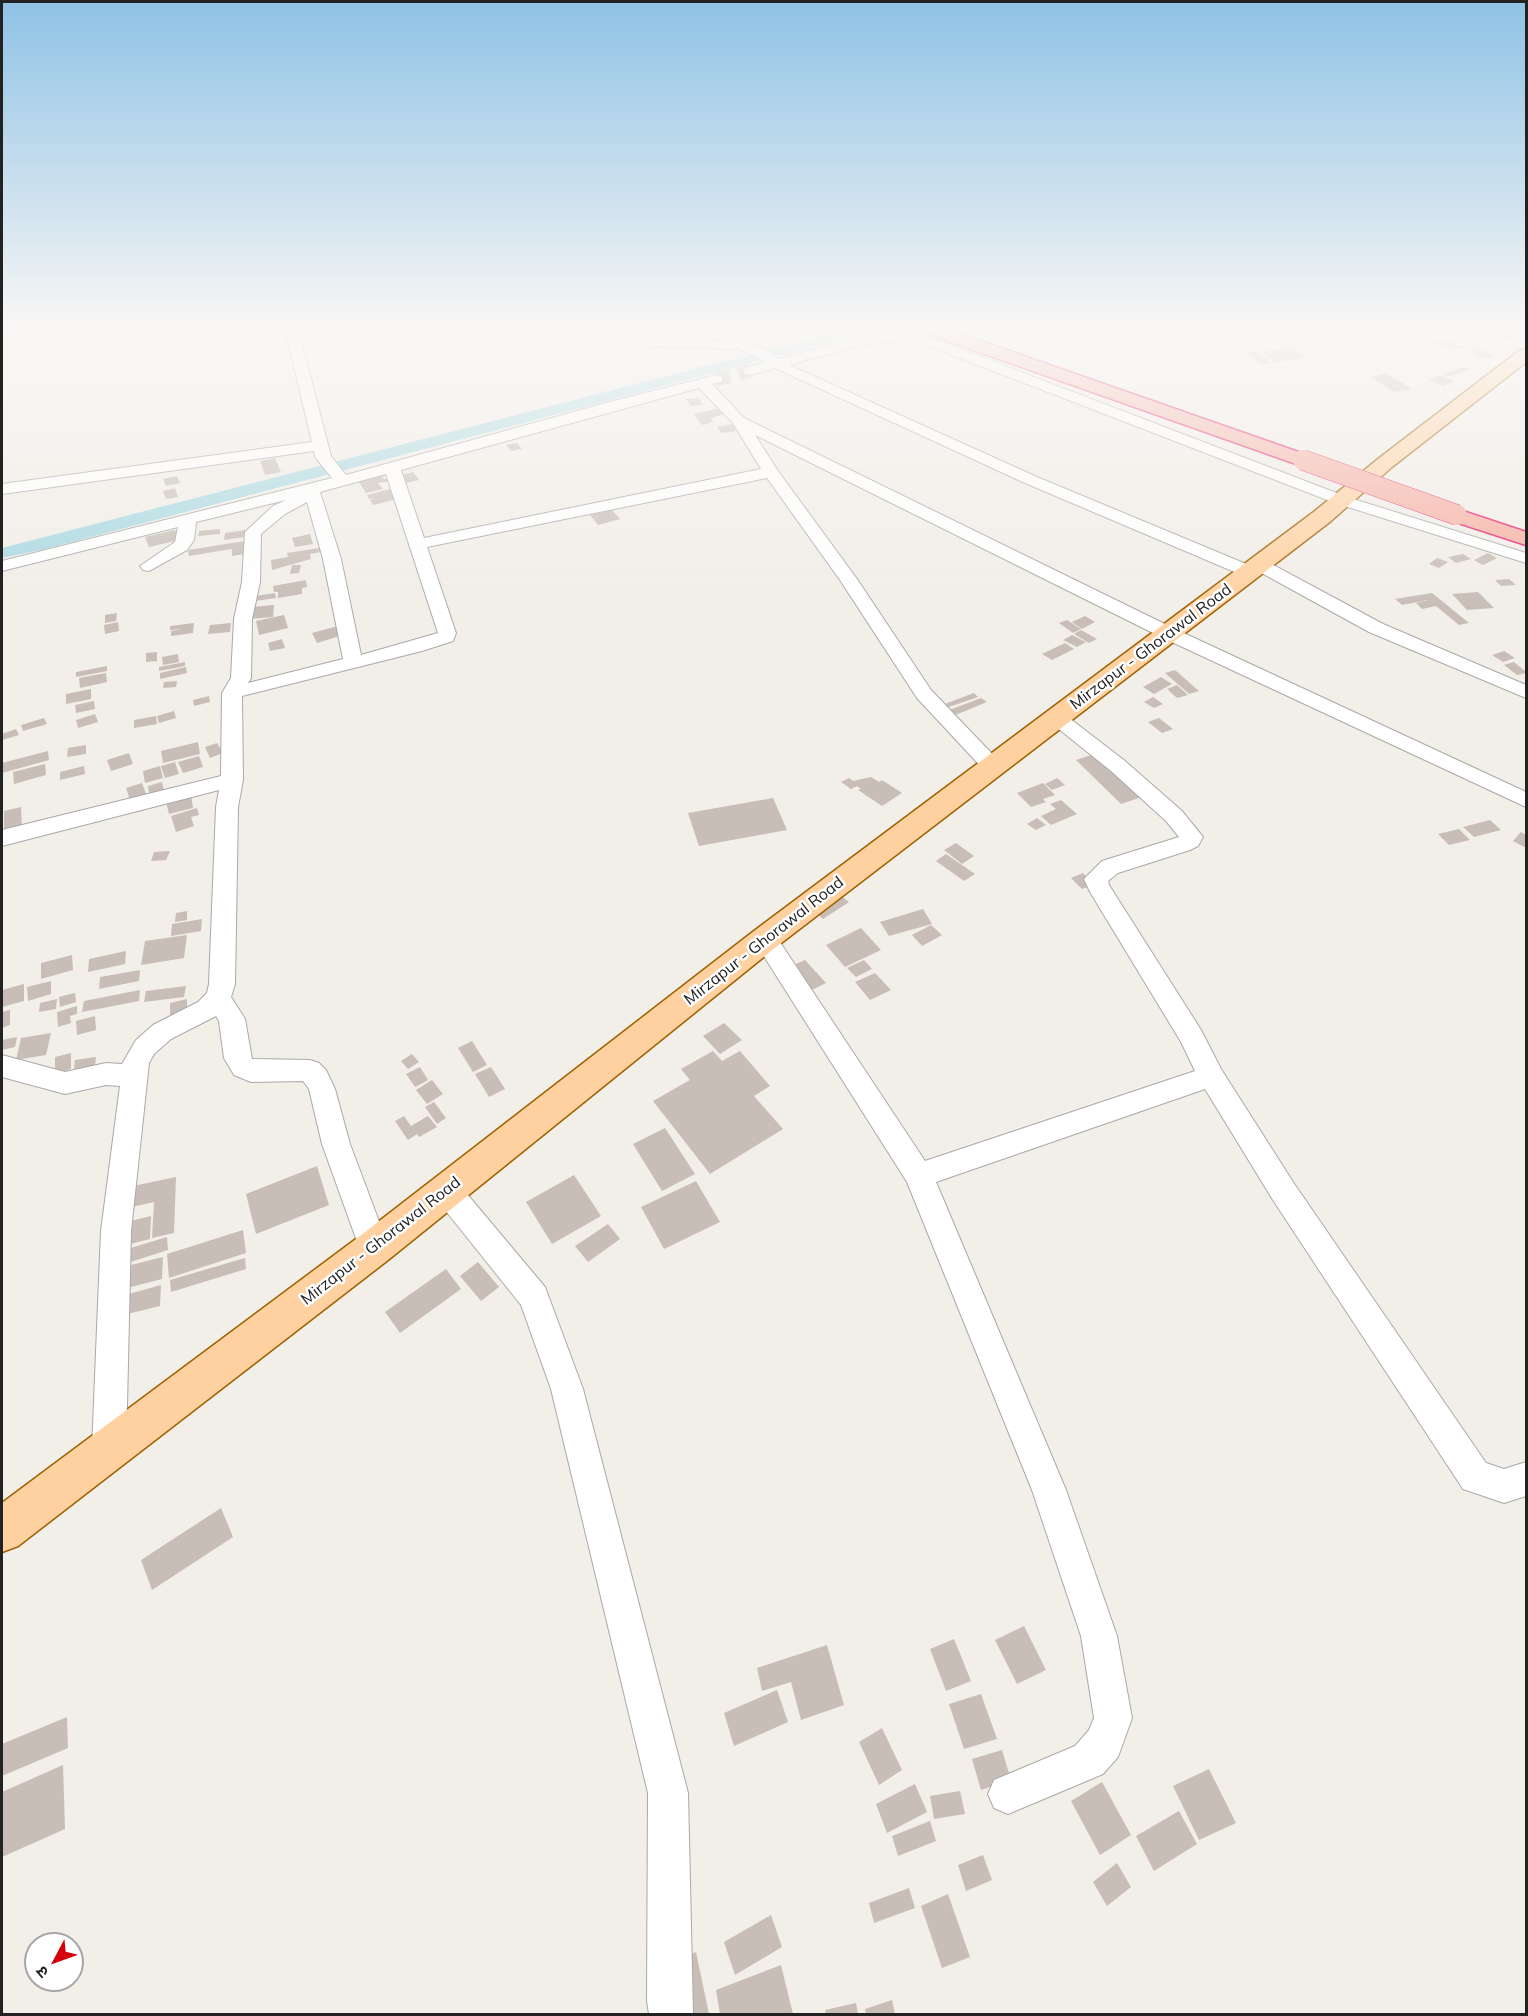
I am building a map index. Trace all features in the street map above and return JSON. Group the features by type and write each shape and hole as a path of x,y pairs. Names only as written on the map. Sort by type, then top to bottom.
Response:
{"highway":[{"path":"1187,419 1527,539"},
{"path":"1237,419 1506,510"}],"main road":[{"name":"Mirzapur - Ghorawal Road","path":"2,1530 374,1248 765,939 1254,568 1444,419"}],"street":[{"path":"314,419 322,451 339,476"},
{"path":"108,1449 116,1231 136,1061 145,1047 162,1032 207,1009 218,998 222,984 228,807 232,780 232,693 241,678 243,619 251,582 253,532 279,510 312,489 339,476 392,468 565,419"},
{"path":"737,419 771,472 848,579 924,694 992,766"},
{"path":"900,419 999,466 1254,568 1376,628 1527,692"},
{"path":"1130,419 1341,500 1527,558"},
{"path":"739,422 1168,633 1527,800"},
{"path":"2,489 153,466 322,451"},
{"path":"232,693 415,647 446,637 447,633 392,468"},
{"path":"418,544 771,472"},
{"path":"2,566 312,489"},
{"path":"312,489 332,559 353,662"},
{"path":"149,566 181,546 185,540 188,519"},
{"path":"1057,718 1118,766 1174,816 1192,837 1190,841 1182,845 1110,867 1096,879 1098,886 1192,1037 1211,1076 1283,1191 1475,1478 1504,1486 1527,1479"},
{"path":"2,838 22,831 67,823 232,780"},
{"path":"765,939 919,1176 1049,1490 1099,1636 1113,1718 1104,1743 1089,1760 1008,1794"},
{"path":"218,998 232,1019 237,1058 243,1066 260,1071 310,1071 317,1078 336,1144 374,1248"},
{"path":"2,1066 65,1083 106,1074 134,1076"},
{"path":"919,1176 1211,1076"},
{"path":"447,1191 534,1297 567,1389 668,1793 669,2001 671,2014"}],"building":[{"path":"697,419 711,419 714,422 702,425"},
{"path":"732,424 736,431 721,433 717,427"},
{"path":"517,443 522,449 511,451 506,445"},
{"path":"275,458 281,472 265,475 260,461"},
{"path":"384,471 387,475 382,477 389,478 391,481 378,483 383,489 366,493 356,478"},
{"path":"413,472 419,480 406,483 399,476"},
{"path":"177,476 180,483 166,486 163,479"},
{"path":"175,488 178,497 166,499 163,491"},
{"path":"394,488 397,492 389,494 398,494 401,498 373,505 370,500 375,498 369,499 367,495"},
{"path":"612,510 620,519 598,525 590,515"},
{"path":"220,529 220,534 198,536 199,531"},
{"path":"175,530 179,540 149,547 145,537"},
{"path":"245,530 245,537 224,540 225,533"},
{"path":"310,534 313,544 295,547 292,538"},
{"path":"244,541 245,554 232,556 232,549 189,556 188,550"},
{"path":"325,547 326,551 310,554 311,559 272,570 271,560 288,557 287,553"},
{"path":"1488,553 1497,558 1483,565 1474,560"},
{"path":"1463,554 1471,559 1456,563 1448,557"},
{"path":"1437,558 1448,562 1439,568 1429,564"},
{"path":"292,565 301,565 299,573 290,574"},
{"path":"1509,579 1516,585 1501,586 1495,580"},
{"path":"306,580 307,587 302,588 302,594 278,598 278,592 274,592 273,586"},
{"path":"1478,592 1494,608 1467,610 1452,594"},
{"path":"275,593 276,598 255,601 255,596"},
{"path":"1432,593 1469,623 1459,625 1436,606 1422,609 1416,603 1428,600 1402,605 1395,599"},
{"path":"274,605 273,617 249,619 251,607"},
{"path":"117,613 116,621 105,623 105,615"},
{"path":"284,615 288,628 259,635 256,621"},
{"path":"1085,616 1095,622 1082,629 1072,622"},
{"path":"1067,620 1081,629 1073,633 1059,623"},
{"path":"118,622 119,631 105,634 104,625"},
{"path":"194,623 193,633 171,636 171,631 181,629 170,630 170,626"},
{"path":"231,623 230,632 208,634 210,625"},
{"path":"338,626 343,635 317,643 312,633"},
{"path":"1081,630 1097,639 1089,643 1074,634"},
{"path":"1072,635 1086,642 1077,647 1063,640"},
{"path":"282,639 285,648 270,651 268,643"},
{"path":"1065,643 1074,649 1052,660 1042,654"},
{"path":"1504,651 1515,658 1503,662 1492,655"},
{"path":"157,652 157,661 146,662 146,653"},
{"path":"178,654 179,662 163,665 162,657"},
{"path":"185,662 185,666 159,671 159,667"},
{"path":"1514,662 1526,673 1517,675 1504,665"},
{"path":"107,666 107,671 76,677 76,672"},
{"path":"186,667 187,673 160,679 160,673"},
{"path":"1175,670 1199,691 1189,694 1165,673"},
{"path":"106,673 107,682 80,688 79,678"},
{"path":"1161,677 1172,684 1154,694 1143,687"},
{"path":"177,681 176,687 163,688 164,682"},
{"path":"1177,685 1188,695 1177,698 1167,689"},
{"path":"91,689 91,699 66,704 66,694"},
{"path":"974,693 978,697 946,708 942,705"},
{"path":"209,696 210,702 194,706 193,700"},
{"path":"1153,697 1163,704 1154,708 1144,702"},
{"path":"981,698 987,702 953,716 947,711"},
{"path":"94,701 95,709 76,713 75,705"},
{"path":"174,711 176,718 159,723 157,716"},
{"path":"95,714 98,722 78,728 76,720"},
{"path":"156,716 157,724 134,728 134,720"},
{"path":"44,718 47,724 23,731 21,725"},
{"path":"1159,718 1173,729 1162,733 1148,722"},
{"path":"16,729 19,735 2,740 2,734"},
{"path":"198,742 200,754 163,763 161,751"},
{"path":"217,743 223,753 210,758 205,747"},
{"path":"86,745 86,754 67,757 68,748"},
{"path":"48,751 49,760 2,773 2,763"},
{"path":"129,753 133,764 111,771 107,760"},
{"path":"1097,753 1142,797 1121,804 1076,760"},
{"path":"199,756 203,767 183,773 178,762"},
{"path":"175,762 179,774 165,778 161,766"},
{"path":"45,764 46,775 14,784 13,772"},
{"path":"84,766 85,774 60,780 60,772"},
{"path":"160,766 163,778 145,783 143,771"},
{"path":"871,777 879,782 882,780 902,793 882,806 858,790 861,789 857,786 851,789 841,782 849,778 853,781"},
{"path":"1057,778 1065,785 1052,790 1045,784"},
{"path":"162,782 165,796 150,800 148,786"},
{"path":"142,783 146,794 130,800 126,788"},
{"path":"1043,783 1055,795 1043,799 1046,802 1031,807 1017,793"},
{"path":"191,795 193,808 169,814 166,802"},
{"path":"773,798 787,830 699,846 688,813"},
{"path":"1061,800 1077,814 1051,825 1041,816 1056,809 1050,804"},
{"path":"21,807 22,828 4,832 4,811"},
{"path":"197,808 199,815 191,817 194,826 176,832 171,816"},
{"path":"1037,818 1046,825 1036,830 1027,824"},
{"path":"1490,820 1501,830 1474,837 1463,827"},
{"path":"1459,829 1470,840 1449,845 1438,834"},
{"path":"1521,832 1526,835 1526,848 1513,841"},
{"path":"956,843 974,856 962,864 944,850"},
{"path":"170,851 166,860 151,861 154,852"},
{"path":"946,854 975,874 964,881 936,861"},
{"path":"1083,873 1095,885 1082,889 1071,878"},
{"path":"841,896 849,902 823,919 816,913"},
{"path":"923,909 932,924 889,936 880,922"},
{"path":"187,911 187,920 175,922 176,913"},
{"path":"202,919 201,931 171,936 172,924"},
{"path":"931,925 942,935 922,946 912,935"},
{"path":"861,928 881,950 845,967 826,945"},
{"path":"187,935 184,958 141,965 145,941"},
{"path":"126,951 125,964 88,972 89,959"},
{"path":"72,955 73,970 41,979 41,963"},
{"path":"805,960 826,983 810,991 789,967"},
{"path":"864,960 872,969 856,977 847,968"},
{"path":"140,970 139,981 99,989 100,977"},
{"path":"875,973 891,990 870,1000 855,982"},
{"path":"51,981 51,994 28,1001 27,987"},
{"path":"24,984 24,1001 2,1007 2,990"},
{"path":"186,986 184,997 144,1002 146,991"},
{"path":"140,990 139,1001 82,1012 84,1001"},
{"path":"75,993 76,1002 60,1007 59,997"},
{"path":"57,999 56,1009 39,1012 40,1003"},
{"path":"187,999 187,1016 170,1020 170,1003"},
{"path":"77,1006 77,1014 70,1016 71,1023 58,1027 57,1012"},
{"path":"10,1010 10,1025 2,1028 2,1012"},
{"path":"95,1016 96,1030 77,1035 76,1021"},
{"path":"724,1023 742,1040 720,1054 703,1036"},
{"path":"51,1033 46,1055 16,1060 21,1038"},
{"path":"17,1037 15,1047 2,1050 2,1040"},
{"path":"472,1041 487,1065 473,1072 458,1048"},
{"path":"713,1051 722,1061 740,1051 770,1086 754,1096 783,1129 710,1174 653,1101 690,1080 681,1069"},
{"path":"71,1053 71,1069 55,1074 55,1057"},
{"path":"412,1054 419,1062 408,1069 401,1061"},
{"path":"96,1057 94,1074 73,1079 75,1060"},
{"path":"420,1067 428,1080 415,1087 406,1074"},
{"path":"491,1067 505,1089 489,1097 475,1074"},
{"path":"432,1080 443,1094 427,1104 416,1090"},
{"path":"434,1102 446,1118 437,1124 425,1107"},
{"path":"404,1116 411,1126 428,1116 437,1127 408,1140 395,1121"},
{"path":"665,1128 695,1174 662,1191 633,1144"},
{"path":"317,1166 329,1205 256,1234 246,1194"},
{"path":"574,1175 601,1216 552,1244 526,1202"},
{"path":"176,1177 174,1233 152,1238 154,1202 132,1207 133,1186"},
{"path":"696,1181 720,1222 664,1249 641,1207"},
{"path":"151,1216 150,1239 126,1245 127,1222"},
{"path":"608,1224 620,1239 588,1262 575,1246"},
{"path":"243,1230 246,1253 169,1278 167,1254"},
{"path":"167,1237 168,1250 124,1264 124,1250"},
{"path":"163,1257 162,1279 127,1288 127,1266"},
{"path":"245,1258 246,1269 171,1292 170,1280"},
{"path":"478,1262 499,1287 481,1301 460,1276"},
{"path":"446,1269 461,1289 400,1333 385,1312"},
{"path":"161,1285 160,1306 123,1315 125,1295"},
{"path":"221,1508 233,1537 152,1590 141,1560"},
{"path":"1024,1626 1046,1670 1017,1684 995,1640"},
{"path":"954,1639 971,1681 946,1691 930,1649"},
{"path":"827,1645 844,1705 801,1720 791,1682 762,1691 757,1668"},
{"path":"777,1690 788,1722 734,1746 724,1713"},
{"path":"981,1694 997,1739 964,1749 949,1704"},
{"path":"67,1717 68,1748 2,1776 2,1744"},
{"path":"882,1728 902,1770 879,1785 859,1742"},
{"path":"1002,1750 1011,1780 981,1790 972,1759"},
{"path":"63,1765 65,1829 2,1857 2,1792"},
{"path":"1209,1769 1236,1823 1199,1840 1173,1786"},
{"path":"1102,1782 1131,1835 1100,1855 1071,1801"},
{"path":"915,1784 927,1812 887,1833 876,1804"},
{"path":"960,1791 965,1814 934,1819 930,1796"},
{"path":"1179,1811 1197,1844 1154,1871 1136,1836"},
{"path":"930,1821 936,1841 898,1856 892,1836"},
{"path":"983,1855 992,1880 966,1891 958,1865"},
{"path":"1117,1863 1131,1887 1107,1906 1093,1882"},
{"path":"909,1888 915,1908 874,1923 869,1903"},
{"path":"948,1894 970,1957 942,1968 921,1906"},
{"path":"771,1915 782,1947 735,1975 724,1942"},
{"path":"696,1952 709,2014 682,2014 671,1962"},
{"path":"781,1965 793,2014 720,2014 716,1990"},
{"path":"892,2000 895,2014 866,2014 865,2009"},
{"path":"856,2003 858,2014 826,2014 825,2010"}],"waterway":[{"path":"2,553 520,419"}]}
